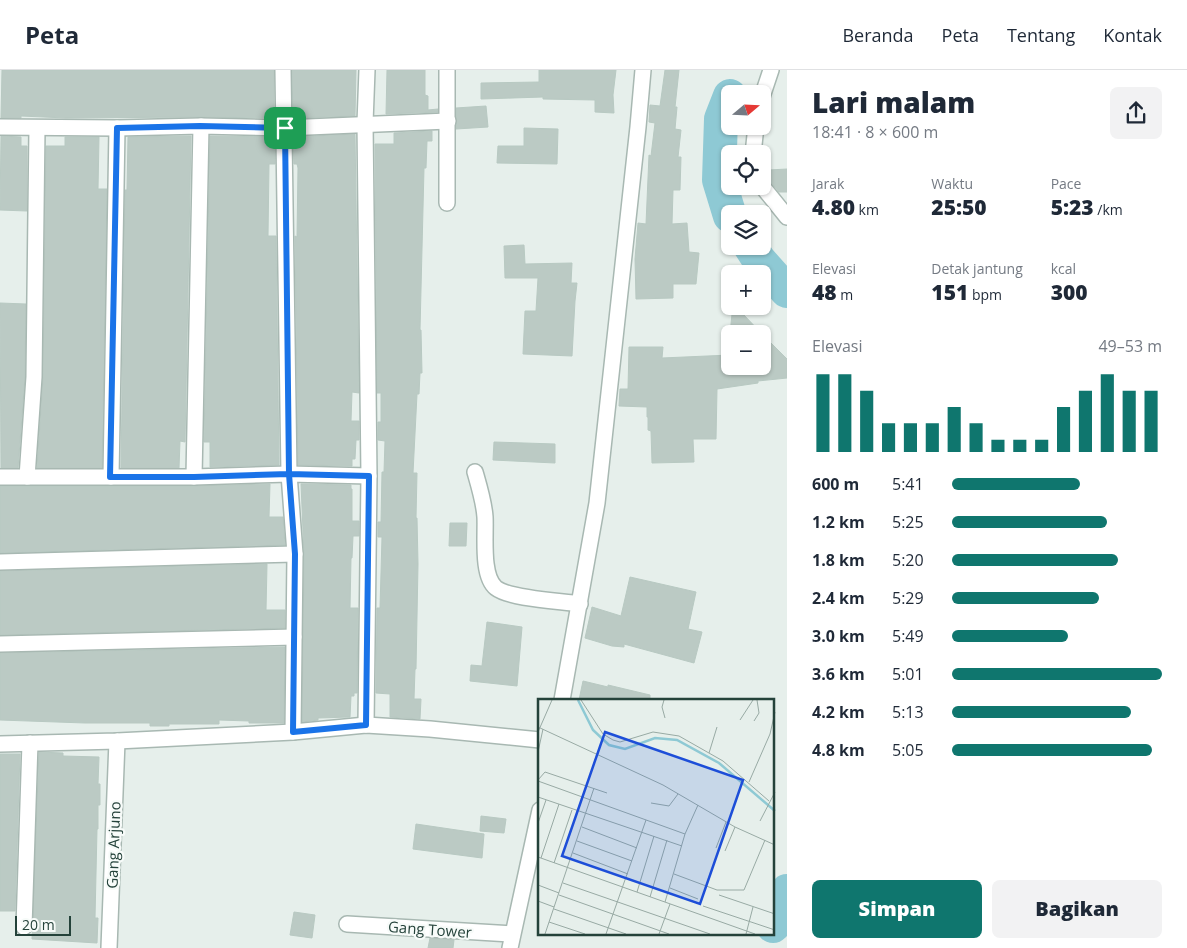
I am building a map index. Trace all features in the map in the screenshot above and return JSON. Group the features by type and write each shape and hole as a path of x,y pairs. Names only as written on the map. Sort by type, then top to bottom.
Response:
{"street":[{"path":"283,70 289,474 295,554 293,732"},
{"path":"366,725 369,476 365,123 367,70"},
{"path":"446,203 447,70"},
{"path":"562,699 598,503 643,70"},
{"path":"766,85 771,70"},
{"path":"0,127 117,128 200,126 285,128 365,123 448,121"},
{"path":"194,477 200,126"},
{"path":"27,477 34,378 37,128"},
{"path":"110,477 117,128"},
{"path":"769,195 787,217"},
{"path":"475,472 485,516 487,569 490,580 497,589 518,596 580,604"},
{"path":"0,477 194,477 289,474 369,476"},
{"path":"0,562 295,554"},
{"path":"0,644 294,637"},
{"path":"0,744 117,741 293,732 366,725 430,729 538,740"},
{"name":"Gang Arjuno","path":"109,948 117,741"},
{"path":"24,927 30,743"},
{"path":"511,941 538,819"},
{"name":"Gang Tower","path":"348,924 511,941"}],"building":[{"path":"2,70 274,70 274,118 66,118 21,116 21,118 1,118"},
{"path":"292,70 356,70 355,116 293,118"},
{"path":"387,70 425,70 425,95 428,96 428,110 438,109 438,112 386,114"},
{"path":"539,70 616,70 613,95 614,113 595,112 595,100 543,99 543,97 481,99 481,83 539,82"},
{"path":"665,70 679,70 675,129 681,130 678,157 681,157 680,190 673,190 672,224 687,223 689,252 699,253 696,284 673,284 673,298 636,299 635,259 638,223 646,224 649,155 651,156 655,123 649,122 650,105 660,106"},
{"path":"486,106 488,127 456,129 456,108"},
{"path":"524,128 558,129 557,164 497,163 498,146 524,146"},
{"path":"432,131 432,141 427,141 426,168 424,168 420,330 422,373 420,373 419,394 417,394 413,473 417,473 418,564 414,699 421,699 420,719 390,717 390,694 376,693 377,608 380,608 382,537 378,537 378,522 381,522 385,441 378,440 378,422 381,422 381,393 377,393 375,144 394,144 394,133"},
{"path":"355,134 359,393 352,392 351,421 359,421 359,440 356,440 355,459 352,459 352,466 298,465 295,236 297,237 298,168 297,164 294,164 293,137"},
{"path":"1,136 21,137 21,146 27,146 27,211 0,210"},
{"path":"191,136 185,442 180,441 179,468 121,468 125,190 127,190 128,137"},
{"path":"210,136 275,137 275,164 269,164 268,236 276,236 279,465 210,467 210,442 204,442"},
{"path":"65,137 99,137 98,189 107,189 102,468 37,468 43,377 46,146 65,146"},
{"path":"787,169 787,192 779,192 771,182 771,170"},
{"path":"524,245 525,264 572,263 571,283 577,283 572,356 523,354 525,311 536,311 538,278 505,278 504,246"},
{"path":"0,303 26,304 25,377 18,468 1,468"},
{"path":"732,315 744,315 753,325 731,325"},
{"path":"771,343 787,359 787,378 758,381 758,383 717,389 716,439 693,439 694,462 652,463 651,431 648,430 647,407 619,406 620,389 628,389 629,347 663,347 662,358 721,355 721,375 771,375"},
{"path":"494,442 555,444 555,463 493,460"},
{"path":"270,484 269,517 283,517 285,545 0,553 0,486"},
{"path":"301,484 351,485 352,521 359,521 359,536 353,536 351,558 350,608 358,608 357,693 351,696 350,717 318,718 318,720 302,722 304,554"},
{"path":"450,523 467,523 466,546 449,546"},
{"path":"267,564 266,610 285,610 285,628 0,635 0,571"},
{"path":"630,577 696,592 688,629 702,632 694,663 624,644 624,647 612,646 585,638 592,607 621,616"},
{"path":"487,622 522,627 517,686 470,681 471,665 482,666"},
{"path":"285,647 284,723 249,723 249,721 219,720 219,724 150,726 150,723 0,720 0,653"},
{"path":"583,681 650,695 650,699 579,699"},
{"path":"39,752 63,753 63,756 99,757 98,784 100,784 100,805 98,805 95,918 98,918 97,943 32,939"},
{"path":"0,754 20,754 15,911 0,911"},
{"path":"481,816 506,819 504,833 480,831"},
{"path":"416,824 484,834 482,858 413,849"},
{"path":"294,912 315,915 312,938 290,935"},
{"path":"430,938 454,940 453,948 428,948"}],"waterway":[{"path":"721,119 719,180 727,205"},
{"path":"756,255 787,291"},
{"path":"774,924 787,891"}],"route":[{"path":"285,128 200,126 117,128 110,477 289,474 295,554 293,732 366,725 369,476 289,474 285,128"}]}
